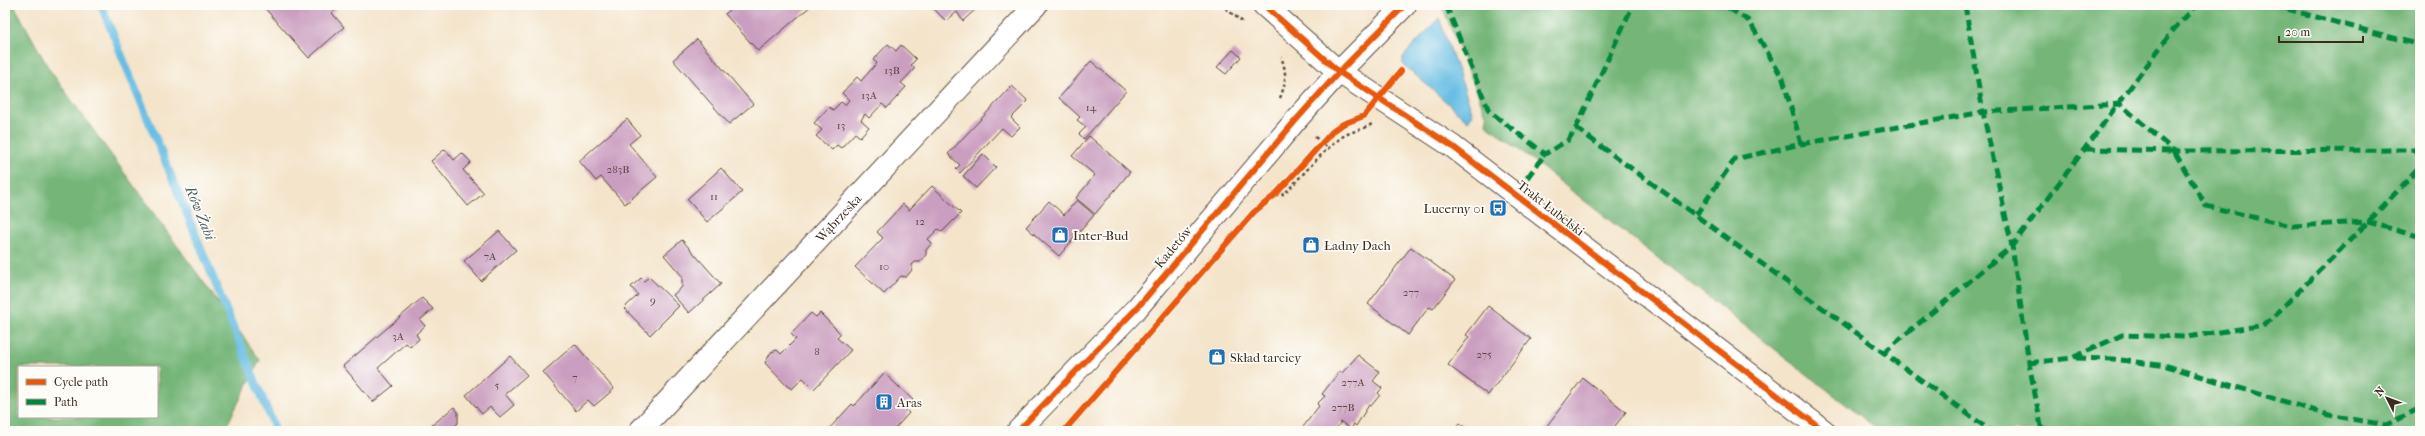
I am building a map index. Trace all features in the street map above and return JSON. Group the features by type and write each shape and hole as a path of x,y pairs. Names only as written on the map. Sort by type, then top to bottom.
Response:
{"street":[{"name":"Wąbrzeska","path":"640,431 1036,5"},
{"name":"Trakt Lubelski","path":"1264,5 1339,72 1452,146 1824,431"},
{"name":"Kadetów","path":"1018,431 1137,308 1339,72 1406,5"}],"path":[{"path":"1277,104 1284,87 1285,66 1281,54"},
{"path":"1312,134 1329,149"}],"green space":[{"path":"5,5 14,5 49,69 260,360 227,425 230,431 5,431"},
{"path":"2420,5 2420,431 1880,431 1486,124 1487,117 1442,6"}],"water":[{"path":"1439,18 1473,114 1468,121 1403,64 1403,57"}],"building":[{"path":"262,5 336,5 338,7 332,13 344,27 309,58"},
{"path":"735,5 812,5 758,51 725,14"},
{"path":"938,5 980,5 963,21 957,12 946,21 934,9"},
{"path":"697,39 753,104 729,124 673,60"},
{"path":"888,44 896,51 901,45 916,59 911,65 915,68 901,83 906,87 887,108 882,104 869,118 865,114 861,120 869,127 860,137 855,133 841,148 837,145 832,150 816,136 822,130 814,123 829,107 833,110 841,102 845,105 849,100 842,93 857,77 861,81 877,63 873,60"},
{"path":"1233,50 1241,57 1226,74 1217,67"},
{"path":"1091,61 1126,91 1084,139 1079,134 1086,127 1077,120 1080,117 1059,98"},
{"path":"1012,86 1028,101 1011,118 1020,127 1011,136 1002,128 960,173 956,169 960,165 948,154"},
{"path":"627,119 640,135 629,144 657,177 625,204 601,177 596,181 579,161"},
{"path":"1089,136 1130,172 1095,214 1076,198 1095,175 1072,156"},
{"path":"445,149 454,160 462,153 471,162 463,170 484,193 468,206 431,161"},
{"path":"983,154 996,167 976,188 963,176"},
{"path":"721,168 742,192 707,222 687,199"},
{"path":"932,186 961,213 942,232 938,229 928,239 932,243 926,250 926,255 920,262 915,262 912,265 912,270 906,277 901,276 884,294 855,267 883,238 877,232 903,204 909,210"},
{"path":"1077,200 1094,215 1059,256 1026,227 1049,201 1064,215"},
{"path":"499,231 516,250 481,281 464,261"},
{"path":"682,240 721,284 689,313 673,295 682,287 682,276 664,255"},
{"path":"1411,247 1455,280 1433,309 1429,307 1408,335 1368,304"},
{"path":"649,277 679,306 650,335 624,308 638,295 631,287 641,278 644,281"},
{"path":"422,298 433,309 420,320 425,326 416,334 419,339 410,347 406,343 378,368 393,386 373,402 343,366"},
{"path":"1488,306 1531,339 1488,395 1448,365 1469,337 1466,335"},
{"path":"811,313 816,317 820,313 841,334 837,338 851,350 814,389 803,378 792,389 787,386 765,363 771,352 777,350 781,354 796,339 791,334"},
{"path":"575,344 614,389 594,406 588,400 576,411 543,372"},
{"path":"1358,355 1380,372 1373,381 1382,388 1378,393 1380,395 1371,406 1369,405 1356,426 1354,424 1351,429 1341,422 1334,431 1300,431 1319,406 1317,404 1325,396 1322,394 1340,371 1342,373"},
{"path":"510,356 527,375 505,394 514,405 500,417 490,407 482,414 466,395"},
{"name":"Aras","path":"884,373 913,400 905,409 909,413 893,431 827,431 852,404 854,406"},
{"path":"1583,378 1626,412 1611,431 1543,431"},
{"path":"454,407 458,412 458,423 453,428 449,431 425,431"},
{"path":"1460,423 1470,431 1454,431"}],"waterway":[{"name":"Rów Żabi","path":"101,5 276,431"}],"marked path":[{"path":"1446,5 1489,111 1545,154 1568,140 1576,128 1633,5"},
{"path":"1696,215 1735,159 1801,144 1783,79 1749,21 1724,5"},
{"path":"1965,5 1983,112 2012,246 2029,363 2042,431"},
{"path":"1883,353 2012,246 2174,29 2197,5"},
{"path":"2272,5 2420,45"},
{"path":"1801,144 1983,112 2120,104 2174,151 2420,150"},
{"path":"1576,128 1991,431"},
{"path":"2086,149 2174,151 2206,206 2291,226 2368,222 2420,237"},
{"path":"1527,178 1545,154"},
{"path":"2029,363 2072,358 2122,335 2187,337 2265,325 2368,222 2420,167"},
{"path":"2076,358 2113,359 2167,366 2329,415 2386,425 2420,408"}],"cycle path":[{"path":"1264,5 1339,72 1452,146 1824,431"},
{"path":"1018,431 1137,308 1296,120 1339,72 1405,5"},
{"path":"1064,431 1254,212 1275,195 1332,132 1343,124 1364,116 1401,71"}],"place":[{"name":"Lucerny 01","path":"1498,208"},
{"name":"Inter-Bud","path":"1060,235"},
{"name":"Ładny Dach","path":"1311,245"},
{"name":"Skład tarcicy","path":"1217,357"},
{"name":"Aras","path":"884,402"}]}
